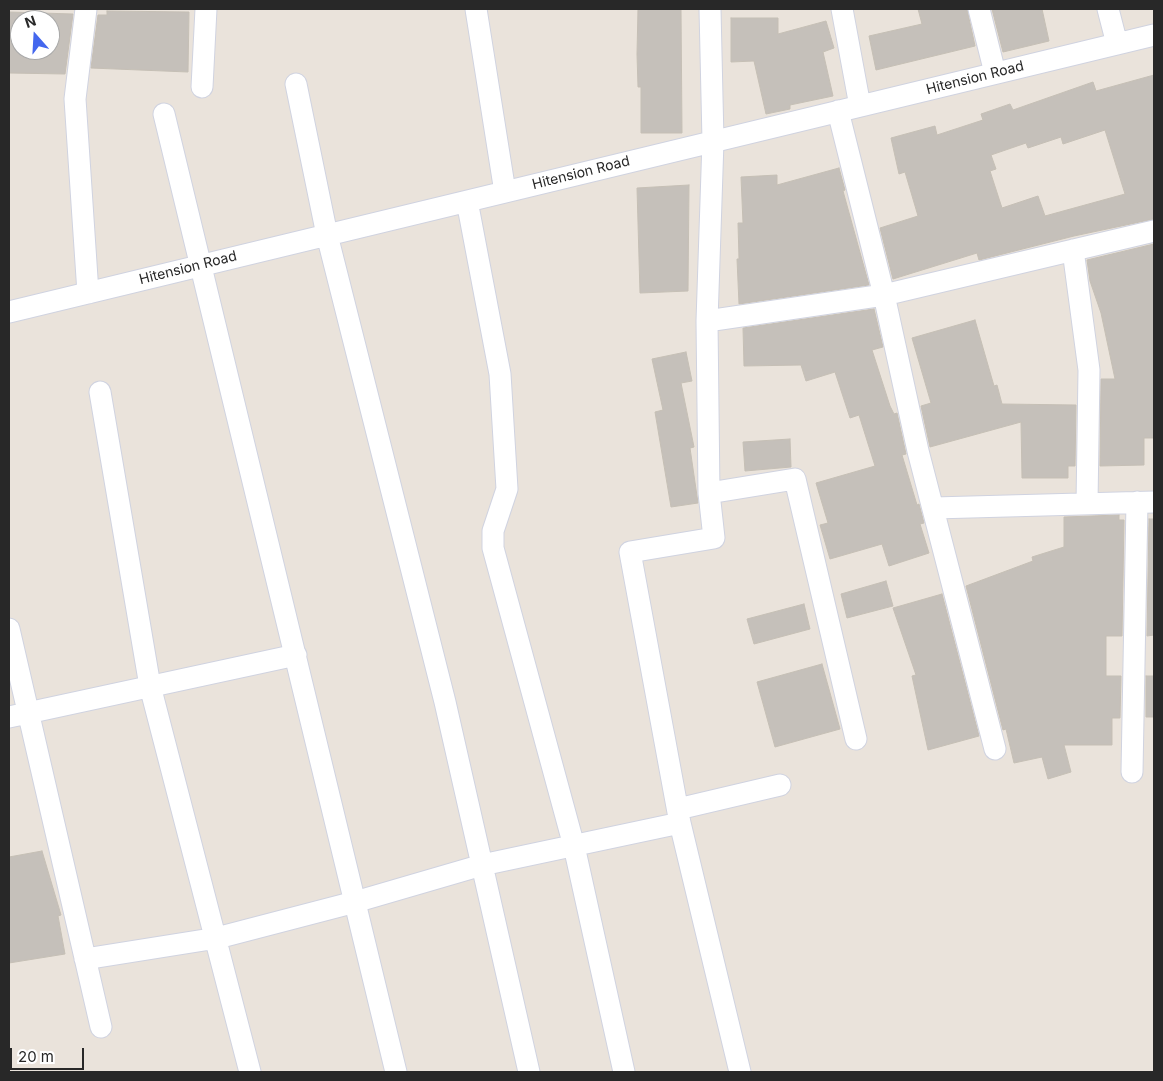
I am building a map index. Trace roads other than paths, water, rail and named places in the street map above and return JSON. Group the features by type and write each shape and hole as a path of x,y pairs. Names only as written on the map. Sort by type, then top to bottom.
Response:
{"street":[{"path":"86,9 75,99 88,293"},
{"path":"202,86 206,9"},
{"path":"476,9 505,192"},
{"path":"710,9 713,141 707,321 709,493 714,538 630,552 679,816 740,1072"},
{"path":"842,9 860,106"},
{"path":"979,9 995,73"},
{"path":"1108,9 1117,44"},
{"name":"Hitension Road","path":"9,312 1154,34"},
{"path":"296,84 327,234 445,702 529,1072"},
{"path":"838,111 884,295 918,451 995,749"},
{"path":"164,114 396,1072"},
{"path":"467,201 500,374 507,489 493,530 494,548 574,846 624,1072"},
{"path":"707,321 884,295 1154,230"},
{"path":"1073,250 1089,370 1087,504"},
{"path":"100,392 150,686 217,938 250,1072"},
{"path":"709,493 795,479 856,739"},
{"path":"934,508 1146,502 1132,772"},
{"path":"9,629 18,715 85,959 101,1027"},
{"path":"18,715 296,656"},
{"path":"85,959 217,938 355,902 482,864 574,846 780,785"}]}
